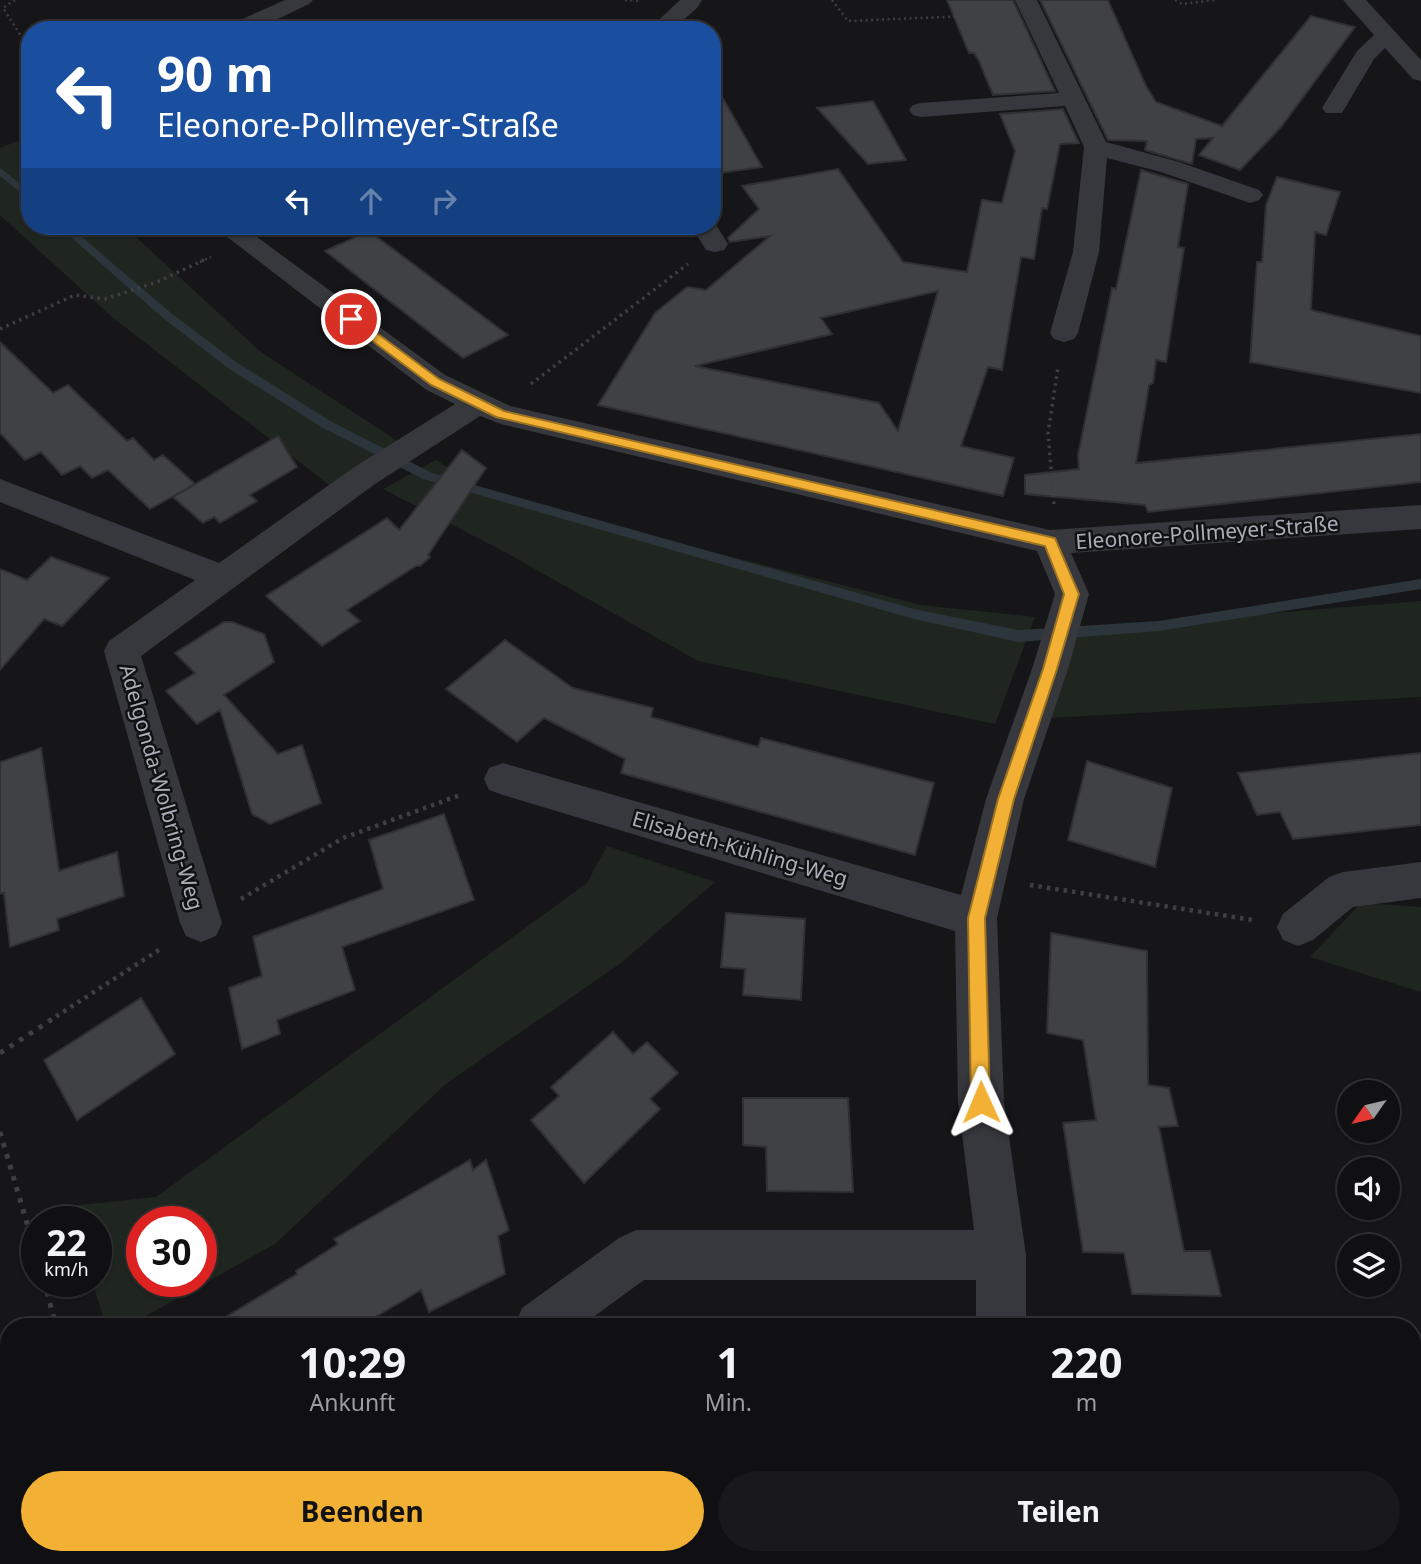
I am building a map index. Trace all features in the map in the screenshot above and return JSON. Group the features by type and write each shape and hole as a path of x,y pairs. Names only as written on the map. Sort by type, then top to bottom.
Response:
{"street":[{"path":"256,21 302,0"},
{"path":"669,21 691,0"},
{"path":"1354,0 1384,37 1421,74"},
{"path":"1029,7 1096,147 1086,252 1064,333"},
{"path":"1334,108 1364,56 1384,37"},
{"path":"921,110 1072,99"},
{"path":"1096,147 1170,167 1250,195"},
{"name":"Eleonore-Pollmeyer-Straße","path":"239,235 435,382 501,414 1050,542 1421,517"},
{"name":"Adelgonda-Wolbring-Weg","path":"201,923 121,651 364,476 478,403"},
{"path":"0,490 223,578"},
{"path":"1002,1318 1001,1255 981,1102 976,918 1006,799 1072,594 1050,542"},
{"name":"Elisabeth-Kühling-Weg","path":"503,779 976,918"},
{"path":"1298,927 1343,890 1421,880"},
{"path":"551,1318 636,1255 1001,1255"}],"path":[{"path":"15,0 1,6 21,36"},
{"path":"832,0 848,21 1029,7"},
{"path":"1175,0 1182,4 1215,0"},
{"path":"0,330 75,295 105,299 158,282 233,235"},
{"path":"478,403 522,390 710,235"},
{"path":"1050,542 1056,530 1048,433 1064,333"},
{"path":"0,1053 201,923 343,838 503,779"},
{"path":"976,918 1031,884 1298,927"},
{"path":"0,1132 22,1206"},
{"path":"48,1297 54,1318"}],"shaded area":[{"path":"21,140 21,234 0,215 0,148"},
{"path":"22,235 134,235 261,352 405,446 333,488 112,317"},
{"path":"436,460 493,496 921,605 1035,617 995,724 698,661 505,552 383,489"},
{"path":"1421,601 1421,697 1049,718 1078,629"},
{"path":"607,846 715,882 621,963 447,1083 275,1244 217,1276 217,1206 126,1206 126,1297 180,1297 142,1318 104,1318 97,1297 112,1297 112,1206 69,1206 156,1197 587,883"},
{"path":"1361,903 1421,907 1421,992 1310,957"}],"building":[{"path":"947,0 1013,0 1055,91 993,95 979,61 974,53 969,53"},
{"path":"1040,0 1108,0 1146,86 1156,102 1222,126 1311,16 1355,27 1281,127 1240,170 1199,155 1213,138 1196,139 1192,164 1145,150 1147,141 1108,140"},
{"path":"721,95 762,167 721,173"},
{"path":"873,101 906,160 868,164 817,108"},
{"path":"1063,109 1079,143 1060,144 1047,209 1042,208 1034,259 1021,257 1002,370 988,367 961,446 1014,458 1003,496 598,405 655,313 687,287 706,290 770,236 730,242 728,238 759,209 742,186 838,169 903,262 967,272 982,200 1002,203 1015,151 1000,114","holes":["938,291 898,431 879,403 695,366 832,334 821,318"]},
{"path":"1141,170 1188,184 1178,247 1184,248 1166,362 1156,360 1153,383 1149,385 1136,463 1421,434 1421,482 1148,512 1145,505 1025,494 1025,475 1079,469 1078,455 1112,288 1116,289"},
{"path":"1277,177 1340,192 1326,235 1315,232 1311,310 1421,336 1421,393 1250,362 1257,262 1262,262 1266,205"},
{"path":"360,235 374,235 508,335 463,358 325,251"},
{"path":"0,342 53,393 68,385 127,441 133,438 154,460 163,455 195,484 150,509 108,470 92,478 80,466 62,475 41,452 25,460 0,433"},
{"path":"278,436 297,467 250,495 257,501 220,523 214,517 203,523 173,497"},
{"path":"462,450 486,468 428,555 430,557 420,566 347,610 360,621 322,646 266,596 387,518 399,530"},
{"path":"51,557 109,578 62,626 44,619 0,670 0,569 27,580"},
{"path":"224,622 232,622 264,634 274,662 224,695 278,754 302,745 321,803 270,824 252,814 220,710 197,724 166,691 195,673 175,653"},
{"path":"505,640 573,688 653,708 651,717 758,747 761,738 934,783 915,855 621,773 625,759 544,718 517,742 446,689"},
{"path":"41,748 59,871 117,852 124,896 57,919 59,930 10,947 4,893 0,894 0,762"},
{"path":"1421,753 1421,825 1293,839 1280,812 1257,815 1238,773"},
{"path":"1087,761 1172,788 1155,867 1068,840"},
{"path":"444,814 474,900 342,947 355,990 277,1020 280,1034 242,1049 229,988 262,976 253,937 383,889 369,840"},
{"path":"726,913 805,919 801,1000 743,995 745,969 721,967"},
{"path":"1051,933 1147,951 1148,1085 1169,1088 1178,1126 1159,1127 1184,1251 1210,1251 1221,1296 1132,1294 1124,1253 1083,1252 1063,1123 1096,1120 1083,1040 1047,1033"},
{"path":"141,998 175,1054 77,1120 44,1060"},
{"path":"613,1032 633,1054 647,1042 678,1073 650,1099 660,1109 584,1183 531,1120 559,1096 551,1087"},
{"path":"743,1098 848,1098 853,1192 767,1191 766,1147 743,1145"},
{"path":"470,1160 473,1170 486,1160 509,1230 498,1236 505,1274 429,1312 421,1290 374,1318 224,1318 297,1274 296,1271 338,1244 334,1239"}],"waterway":[{"path":"0,171 21,189"},
{"path":"73,235 167,316 232,365 328,425 428,476 914,614 1018,636 1159,626 1421,584"}],"route":[{"path":"351,319 435,382 501,414 1050,542 1072,594 1006,799 976,918 981,1102"}]}
